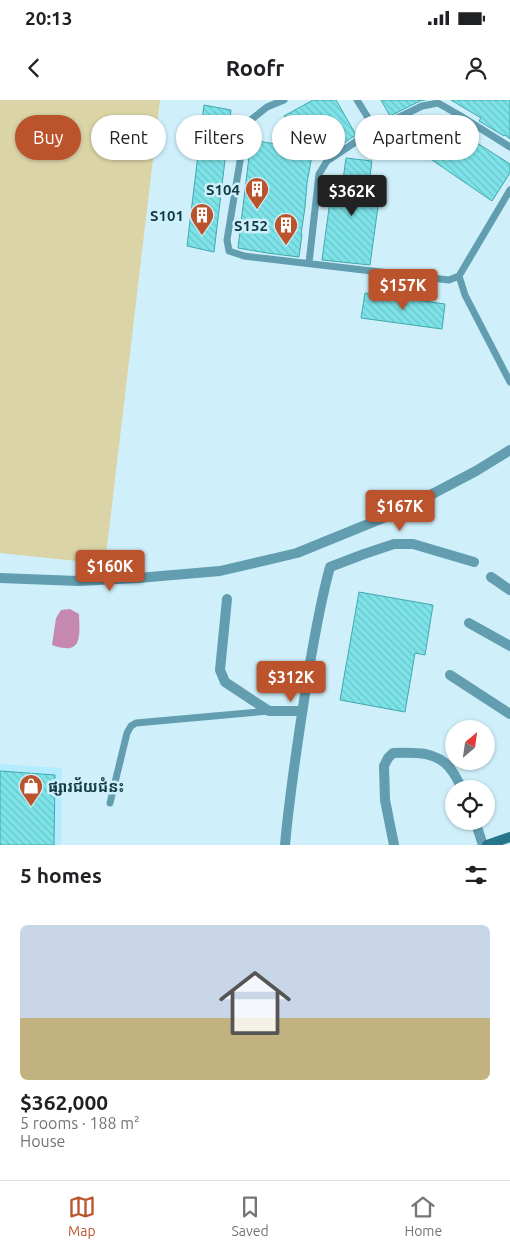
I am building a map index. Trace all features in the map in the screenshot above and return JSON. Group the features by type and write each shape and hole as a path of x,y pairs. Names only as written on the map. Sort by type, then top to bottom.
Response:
{"main road":[{"path":"487,845 510,836"}],"street":[{"path":"0,578 78,581 220,572 297,553 400,511 476,471 510,450"},
{"path":"285,845 289,797 302,712 322,594 330,567 394,544 413,544 474,562"},
{"path":"491,577 510,590"},
{"path":"227,599 220,670 225,682 269,712 302,712"},
{"path":"469,623 510,646"},
{"path":"450,675 510,714"},
{"path":"394,845 384,791 384,766 388,758 393,753 414,752 431,755 442,761 452,770 457,780"},
{"path":"478,830 483,845"}],"lane":[{"path":"284,100 267,107 252,119 244,137 227,240 228,251 244,256 449,280 459,276 510,190"},
{"path":"357,100 366,115"},
{"path":"404,115 422,106 438,103 460,115"},
{"path":"479,127 510,147"},
{"path":"309,263 319,174 327,161 355,142"},
{"path":"459,276 465,295 510,382"},
{"path":"110,803 127,733 131,726 136,723 269,712"}],"shaded area":[{"path":"0,100 160,100 158,115 91,115 91,160 153,160 105,564 0,553"},
{"path":"70,609 79,614 79,637 77,643 69,648 52,645 56,618 61,610"},
{"name":"ផ្សារជ័យជំនះ","path":"0,764 62,768 61,845 0,845"}],"building":[{"path":"313,100 336,100 345,115 286,115"},
{"path":"381,100 425,100 420,101 389,115"},
{"path":"451,100 510,100 510,139 479,121 481,118 479,115"},
{"path":"204,105 231,110 230,115 203,115"},
{"path":"345,116 355,133 355,136 345,142"},
{"path":"262,142 272,143 272,160 311,160 299,257 238,248 249,160 262,160"},
{"path":"479,144 510,164 510,173 492,201 432,160 479,160"},
{"path":"346,158 372,161 368,191 380,192 370,265 322,260 332,186 342,187"},
{"path":"197,160 225,160 214,252 187,246"},
{"path":"365,293 445,304 442,329 361,318"},
{"path":"359,592 433,605 425,655 415,653 405,712 340,700"},
{"name":"ផ្សារជ័យជំនះ","path":"0,771 55,775 54,845 0,845"}],"place":[{"name":"S104","path":"257,210"},
{"name":"S101","path":"202,236"},
{"name":"S152","path":"286,246"},
{"name":"ផ្សារជ័យជំនះ","path":"31,807"}]}
